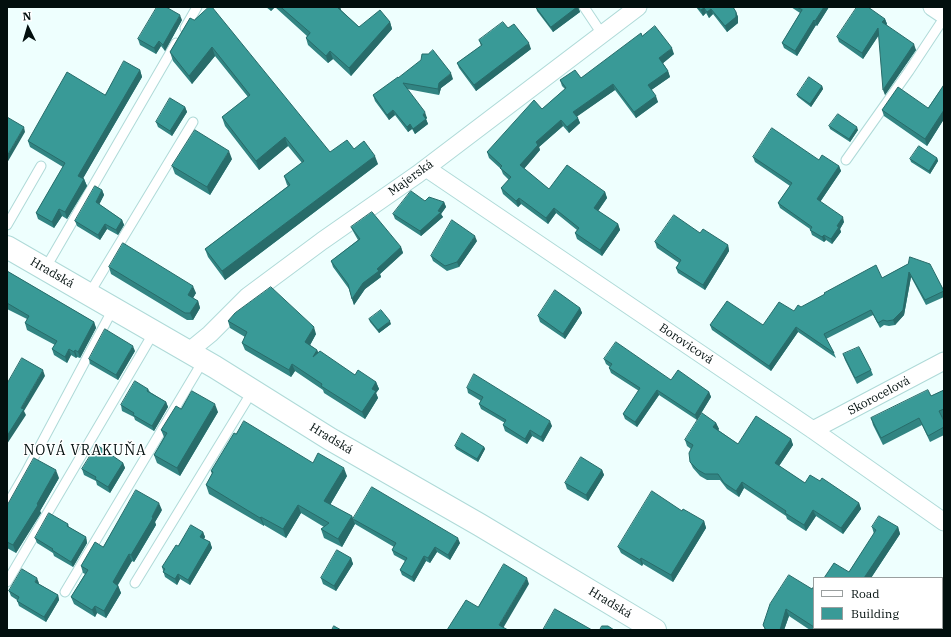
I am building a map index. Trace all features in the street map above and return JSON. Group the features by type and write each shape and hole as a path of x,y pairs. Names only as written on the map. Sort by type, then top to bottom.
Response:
{"main road":[{"name":"Hradská","path":"7,247 195,356 330,439 480,525 655,630"}],"street":[{"name":"Majerská","path":"195,356 210,334 248,296 322,241 426,168 638,7"},
{"path":"932,7 944,17"},
{"name":"Borovicová","path":"426,168 813,430 944,522"},
{"name":"Skorocelová","path":"813,430 944,361"}],"lane":[{"path":"45,269 197,7"},
{"path":"584,7 602,34"},
{"path":"846,160 944,17"},
{"path":"88,294 193,122"},
{"path":"7,225 41,166"},
{"path":"7,505 113,309"},
{"path":"7,582 154,332"},
{"path":"65,592 195,356"},
{"path":"135,583 252,390"}],"building":[{"path":"157,7 166,7 180,15 163,45 159,41 154,48 138,39"},
{"path":"209,7 212,7 330,152 347,140 354,149 364,141 375,156 222,271 205,249 290,185 284,176 304,161 285,137 256,161 222,117 250,95 212,47 189,76 170,52 190,18 194,20"},
{"path":"281,7 337,7 359,27 380,10 390,22 349,68 330,51 326,56 306,38 310,33"},
{"path":"536,7 577,7 551,27"},
{"path":"698,7 733,7 736,12 736,17 725,26 711,9 707,12 704,8 701,10"},
{"path":"797,7 824,7 795,51 782,43 802,10"},
{"path":"857,7 868,7 885,19 882,22 914,44 883,90 878,28 862,53 837,37"},
{"path":"503,22 508,28 514,24 529,43 474,85 457,63 482,45 479,40"},
{"path":"655,26 672,48 659,58 668,71 648,85 656,96 634,112 613,84 573,112 578,118 567,127 561,120 536,142 538,145 520,165 549,189 567,165 605,192 594,208 618,224 600,250 575,233 579,228 554,208 546,218 519,198 516,201 501,188 511,177 500,168 502,166 487,152 534,100 542,109 566,88 560,80 575,70 581,78 641,33 642,36"},
{"path":"433,50 451,73 439,83 438,89 403,83 425,112 423,115 426,119 413,129 410,124 407,127 393,110 387,115 373,95 421,60 422,54 428,54"},
{"path":"124,61 140,70 78,176 84,179 65,212 59,209 52,222 36,213 65,163 28,141 67,72 105,95"},
{"path":"809,77 822,86 810,104 797,95"},
{"path":"944,85 944,110 925,139 882,110 898,87 928,108"},
{"path":"170,98 185,107 170,131 156,122"},
{"path":"838,114 857,127 849,139 829,126"},
{"path":"7,117 24,127 7,156"},
{"path":"772,128 819,160 822,155 839,166 817,199 843,217 837,226 839,227 831,239 824,235 822,237 810,230 812,227 778,203 792,183 753,157"},
{"path":"195,130 229,151 207,187 172,166"},
{"path":"919,146 937,158 929,171 910,159"},
{"path":"95,186 102,190 96,202 122,220 116,230 105,224 98,235 75,221"},
{"path":"411,191 425,201 429,197 444,202 438,211 441,212 420,231 393,214"},
{"path":"372,212 401,247 377,269 379,271 363,283 352,299 348,284 331,261 360,239 351,227"},
{"path":"674,215 700,233 703,229 728,245 703,285 676,268 681,260 655,242"},
{"path":"452,220 475,236 457,262 445,266 431,256"},
{"path":"123,243 193,286 188,295 198,301 190,313 185,313 109,267"},
{"path":"910,257 930,264 944,291 925,300 909,272 903,310 893,320 883,320 878,323 871,310 824,334 834,353 796,327 769,366 710,325 727,301 763,325 779,302 794,311 798,305 801,307 876,265 882,278 908,264"},
{"path":"7,271 94,322 78,352 75,350 74,352 69,349 65,357 52,349 57,341 25,323 29,316 7,303"},
{"path":"271,287 314,327 305,342 317,350 313,357 320,351 355,375 358,370 376,382 372,389 376,391 362,412 321,386 322,384 292,364 289,370 242,343 247,332 228,321 235,313"},
{"path":"555,290 580,308 563,334 538,316"},
{"path":"381,310 390,321 378,330 369,319"},
{"path":"105,329 133,346 116,375 89,359"},
{"path":"616,342 671,380 678,370 709,392 695,415 657,390 635,422 623,414 640,388 609,368 612,364 604,359"},
{"path":"859,347 871,370 855,378 843,354"},
{"path":"22,358 43,370 21,408 24,409 7,436 7,384"},
{"path":"474,374 550,421 541,437 530,430 525,439 503,425 506,420 479,404 483,397 467,388"},
{"path":"135,381 148,389 147,391 166,402 152,426 133,415 134,413 121,405"},
{"path":"928,390 931,396 944,390 944,409 939,411 944,421 944,427 928,436 919,418 881,438 871,418"},
{"path":"192,391 215,404 177,468 154,455 167,433 161,430 176,406 181,409"},
{"path":"702,413 716,423 713,427 738,444 756,416 791,439 775,463 805,483 810,475 820,481 822,478 859,503 841,528 813,510 804,525 785,513 786,511 742,482 736,491 724,483 718,474 705,474 698,470 690,462 689,453 693,445 685,440"},
{"path":"244,421 313,463 318,453 344,468 324,501 352,516 338,539 321,529 329,523 298,505 283,529 261,517 260,518 206,485 213,472 211,471 234,433 236,434"},
{"path":"462,433 484,447 477,459 455,446"},
{"path":"97,445 123,463 108,487 95,479 96,477 82,469"},
{"path":"581,457 602,470 586,495 565,483"},
{"path":"34,458 56,470 37,504 38,505 13,545 7,542 7,506"},
{"path":"372,487 458,538 448,555 435,547 428,558 424,556 412,577 400,570 407,558 392,550 396,543 353,519"},
{"path":"136,490 159,503 152,517 153,518 131,555 129,554 113,582 118,586 104,611 95,606 92,610 71,597 88,570 81,566 95,542 103,547"},
{"path":"652,491 682,511 683,509 704,521 671,575 641,558 640,560 618,547"},
{"path":"49,513 86,537 71,562 35,538"},
{"path":"879,516 898,527 865,577 825,577 834,563 849,572 876,530 872,527"},
{"path":"191,525 203,532 200,537 210,542 188,580 178,574 175,579 163,572 165,569 162,567 176,545 178,546"},
{"path":"337,550 351,558 334,586 321,578"},
{"path":"504,564 527,578 499,625 508,630 447,630 466,600 478,607"},
{"path":"22,569 37,578 35,582 58,595 44,617 17,601 19,597 9,591"},
{"path":"789,575 812,589 813,588 813,626 786,609 780,630 766,630 763,625 770,604"},
{"path":"943,595 944,630 928,629 943,629"},
{"path":"555,609 592,630 543,630"},
{"path":"334,626 341,630 332,630"},
{"path":"602,626 608,626 614,630 600,630"},
{"path":"850,629 879,630 851,630"}],"district":[{"name":"NOVÁ VRAKUŇA","path":"85,451"}]}
